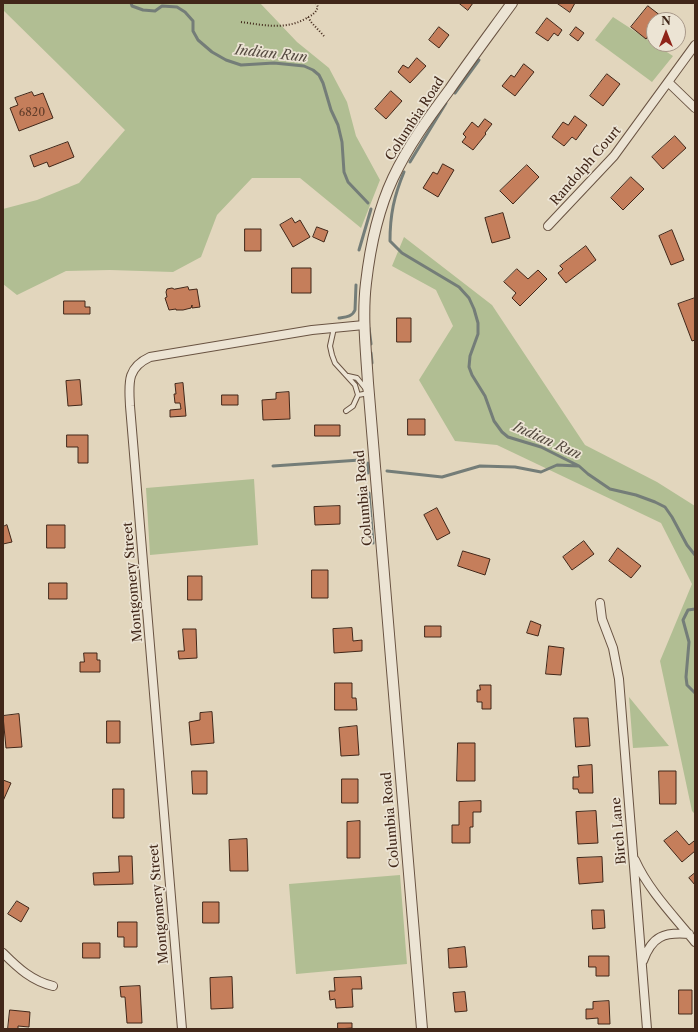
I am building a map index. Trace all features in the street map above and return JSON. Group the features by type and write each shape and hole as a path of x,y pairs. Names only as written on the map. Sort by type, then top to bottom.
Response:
{"street":[{"name":"Columbia Road","path":"422,1029 369,393 364,325 366,284 370,258 379,220 393,178 414,141 435,109 512,3"},
{"name":"Randolph Court","path":"548,226 614,156 695,45"},
{"path":"668,82 695,108"},
{"name":"Montgomery Street","path":"182,1029 130,406 129,384 131,375 138,365 150,357 292,334 364,325"},
{"name":"Birch Lane","path":"600,603 602,619 615,653 619,679 647,1029"},
{"path":"633,854 640,869 656,893 695,942"},
{"path":"642,964 646,950 651,943 658,938 667,934 689,934"},
{"path":"3,954 30,977 53,986"}],"lane":[{"path":"334,328 330,346 332,355 335,363 355,384 358,395 353,406 346,411"},
{"path":"348,376 357,378 369,393 358,395"}],"path":[{"path":"241,22 283,26 297,24 316,13 318,7 316,3"},
{"path":"308,17 324,36"}],"green space":[{"path":"3,3 260,3 297,42 329,68 347,102 356,136 380,180 361,228 300,178 252,178 217,215 201,257 173,272 110,270 66,271 17,295 3,284 3,209 37,200 79,183 125,130 3,10"},
{"path":"613,17 646,38 646,52 667,52 673,56 652,82 595,40"},
{"path":"404,237 492,305 585,445 657,482 695,506 695,814 692,811 660,661 692,584 661,523 497,445 455,441 419,380 453,326 436,290 392,266"},
{"path":"254,479 258,545 150,555 146,488"},
{"path":"629,697 669,746 633,748"},
{"path":"400,875 407,964 296,974 289,884"}],"building":[{"path":"459,3 473,3 468,10"},
{"path":"557,3 575,3 570,12"},
{"path":"648,6 656,12 646,12 646,39 631,27"},
{"path":"547,18 562,30 558,36 554,33 548,41 536,33"},
{"path":"439,27 449,35 439,48 429,40"},
{"path":"576,27 584,33 578,41 570,35"},
{"path":"417,58 426,66 410,83 398,72 403,65 408,68"},
{"path":"524,64 534,72 515,96 502,86 511,75 514,77"},
{"path":"607,74 620,84 603,106 590,96"},
{"path":"391,91 402,101 386,119 375,109"},
{"path":"32,92 34,96 43,93 53,118 19,131 10,108 18,105 15,98"},
{"path":"575,116 587,125 576,140 572,137 564,146 552,137 563,122 568,125"},
{"path":"485,119 492,124 473,150 462,142 466,137 463,134 472,122 478,127"},
{"path":"675,136 686,148 663,169 652,157"},
{"path":"68,142 74,157 49,167 47,162 34,167 30,156"},
{"path":"443,164 454,170 438,197 423,188 433,172 437,174"},
{"path":"527,165 539,177 513,204 500,191"},
{"path":"631,177 644,189 623,210 611,198"},
{"path":"503,213 510,238 492,243 485,218"},
{"path":"292,218 295,223 300,220 310,237 293,247 280,225"},
{"path":"317,227 328,231 324,242 313,237"},
{"path":"245,229 261,229 261,251 245,251"},
{"path":"672,230 684,260 671,265 659,236"},
{"path":"586,246 596,260 566,283 558,273 563,269 560,266"},
{"path":"292,268 311,268 311,293 292,293"},
{"path":"517,269 528,279 538,270 547,279 520,306 512,298 516,293 504,282"},
{"path":"188,287 189,290 197,289 200,307 192,308 192,305 191,308 183,310 169,310 165,298 167,297 167,289"},
{"path":"695,298 695,340 692,341 678,304"},
{"path":"64,301 85,301 85,307 90,307 90,314 64,314"},
{"path":"397,318 411,318 411,342 397,342"},
{"path":"80,380 82,405 68,406 66,381"},
{"path":"183,383 186,416 170,417 170,410 181,409 180,403 175,403 174,394 176,394 175,384"},
{"path":"289,392 290,419 263,420 262,400 276,399 276,393"},
{"path":"222,395 238,395 238,405 222,405"},
{"path":"408,419 425,419 425,435 408,435"},
{"path":"315,425 340,425 340,436 315,436"},
{"path":"67,435 88,435 88,463 78,463 78,447 67,447"},
{"path":"340,506 340,524 315,525 314,507"},
{"path":"437,508 450,533 437,540 424,515"},
{"path":"7,525 12,542 3,544 3,527"},
{"path":"47,525 65,525 65,548 47,548"},
{"path":"584,541 594,554 572,570 563,557"},
{"path":"618,548 641,566 631,578 609,561"},
{"path":"463,551 490,559 485,575 458,566"},
{"path":"312,570 328,570 328,598 312,598"},
{"path":"188,576 202,576 202,600 188,600"},
{"path":"49,583 67,583 67,599 49,599"},
{"path":"531,621 541,625 538,636 527,633"},
{"path":"425,626 441,626 441,637 425,637"},
{"path":"352,628 353,641 362,640 362,651 334,653 333,629"},
{"path":"183,629 196,629 197,658 179,659 178,651 184,651"},
{"path":"549,646 564,648 561,675 546,674"},
{"path":"84,653 97,653 97,660 100,660 100,672 80,672 80,662 84,662"},
{"path":"335,683 352,683 352,698 356,698 357,710 335,710"},
{"path":"480,685 491,685 491,709 482,709 482,702 477,702 477,690 480,690"},
{"path":"212,712 214,743 191,745 189,722 200,720 200,713"},
{"path":"19,714 22,747 6,748 3,716"},
{"path":"574,718 588,718 590,746 576,747"},
{"path":"107,721 120,721 120,743 107,743"},
{"path":"357,726 359,755 341,756 339,728"},
{"path":"458,743 475,743 475,781 457,781"},
{"path":"592,765 593,793 579,793 578,789 573,789 573,777 579,777 578,766"},
{"path":"192,771 207,771 207,794 193,794"},
{"path":"659,771 676,771 676,804 660,804"},
{"path":"342,779 358,779 358,803 342,803"},
{"path":"3,780 11,783 3,801"},
{"path":"113,789 124,789 124,818 113,818"},
{"path":"481,801 481,812 473,812 473,827 470,827 470,843 452,843 452,825 459,825 459,802"},
{"path":"596,811 598,843 578,844 576,812"},
{"path":"360,821 360,858 347,858 347,822"},
{"path":"677,831 689,845 694,841 695,843 695,851 682,862 664,841"},
{"path":"247,839 248,871 230,871 229,840"},
{"path":"119,856 132,856 133,884 94,885 93,873 119,872"},
{"path":"602,857 603,882 579,884 577,858"},
{"path":"695,873 695,885 689,878"},
{"path":"17,901 29,908 21,922 8,914"},
{"path":"203,902 219,902 219,923 203,923"},
{"path":"592,910 604,910 605,928 593,929"},
{"path":"118,922 137,922 137,947 124,947 124,937 118,937"},
{"path":"83,943 100,943 100,958 83,958"},
{"path":"465,947 467,967 449,968 448,949"},
{"path":"589,956 609,956 609,976 596,976 596,967 589,967"},
{"path":"232,977 233,1008 211,1009 210,978"},
{"path":"361,977 362,989 352,989 353,1007 336,1008 335,999 330,1000 329,991 335,991 334,978"},
{"path":"140,986 142,1023 127,1023 125,997 121,997 120,987"},
{"path":"679,990 692,990 692,1014 679,1014"},
{"path":"465,992 467,1011 455,1012 453,993"},
{"path":"609,1001 610,1024 598,1024 598,1018 586,1019 586,1009 593,1009 593,1002"},
{"path":"10,1010 30,1012 29,1027 18,1026 18,1029 8,1029"},
{"path":"338,1023 352,1023 352,1028 338,1029"}],"waterway":[{"name":"Indian Run","path":"131,3 132,6 143,10 155,11 162,6 177,7 185,12 193,21 193,31 198,40 212,52 226,60 241,65 274,63 304,66 313,70 319,75 331,110 338,125 342,142 344,172 348,182 368,203"},
{"path":"455,93 479,60"},
{"path":"410,162 446,103"},
{"name":"Indian Run","path":"404,172 393,206 390,241 402,253 459,287 469,298 478,323 478,334 470,356 469,367 472,375 485,396 494,421 502,432 508,437 541,447 579,466 610,489 636,495 665,507 687,545 695,555"},
{"path":"359,250 371,209"},
{"path":"339,318 346,317 354,312 356,285"},
{"path":"369,328 371,344"},
{"path":"371,353 372,363"},
{"path":"273,466 360,460"},
{"path":"368,463 368,473"},
{"path":"387,471 442,477 480,466 515,467 541,472 557,465 578,466"},
{"path":"369,493 373,543"},
{"name":"Indian Run","path":"695,609 688,610 683,620 689,642 686,677 687,685 695,693"}]}
